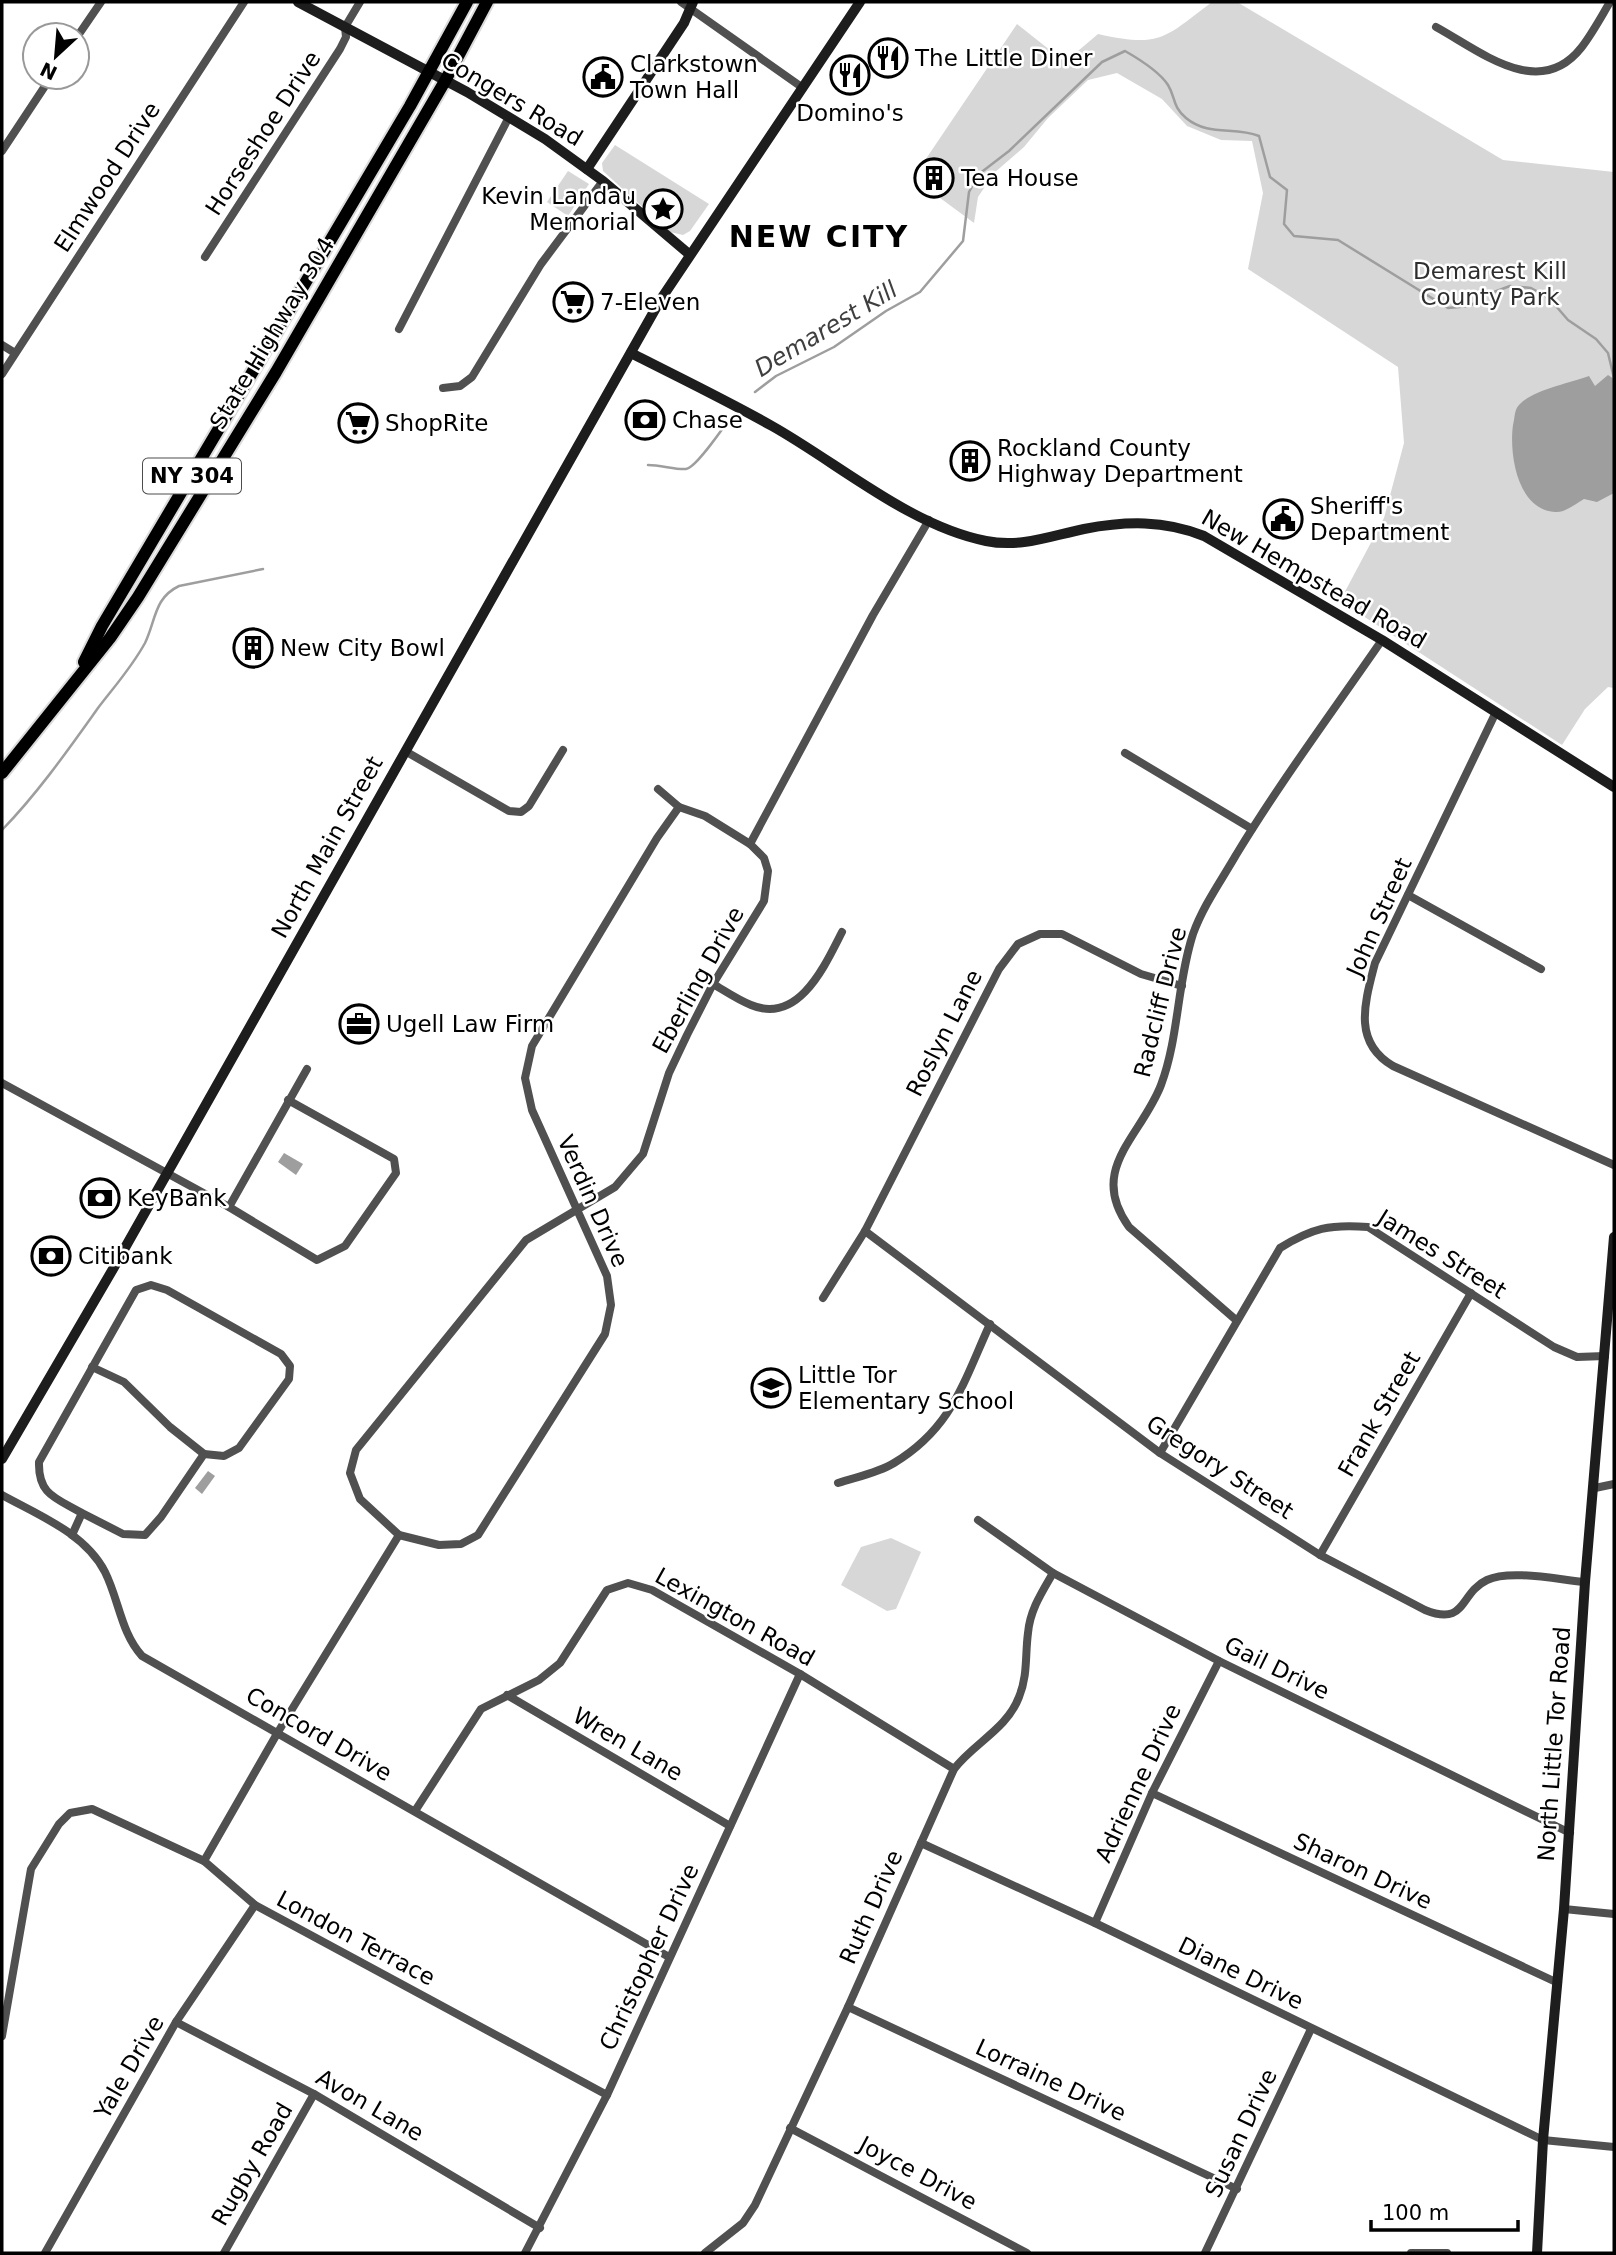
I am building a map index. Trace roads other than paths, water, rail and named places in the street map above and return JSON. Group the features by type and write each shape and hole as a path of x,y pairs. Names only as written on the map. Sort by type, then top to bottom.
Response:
{"main road":[{"name":"State Highway 304","path":"78,674 102,626 429,73 467,2"},
{"name":"State Highway 304","path":"2,773 78,674 110,638 163,557 445,81 487,2"}],"street":[{"path":"88,21 101,2"},
{"name":"Elmwood Drive","path":"2,374 244,2"},
{"name":"Congers Road","path":"299,2 509,117 603,181 689,254"},
{"name":"Horseshoe Drive","path":"205,257 340,49 346,37 345,27 360,2"},
{"name":"North Main Street","path":"2,1459 689,254 860,2"},
{"path":"1436,27 1505,65 1526,72 1548,73 1562,66 1581,49 1610,2"},
{"path":"587,169 684,23 688,4 803,88"},
{"path":"2,151 42,91"},
{"path":"400,329 509,117"},
{"path":"443,388 460,386 472,377 553,245 603,181"},
{"path":"2,345 15,354"},
{"name":"New Hempstead Road","path":"631,353 773,426 929,520 985,541 1018,544 1085,529 1141,522 1181,527 1203,536 1382,640 1614,787"},
{"path":"658,789 679,807 705,816 750,844 873,615 929,520"},
{"name":"Radcliff Drive","path":"1236,1320 1129,1227 1118,1211 1112,1195 1113,1176 1122,1154 1160,1087 1168,1062 1193,935 1205,907 1252,829 1382,640"},
{"name":"John Street","path":"1496,712 1375,963 1364,1004 1366,1036 1377,1057 1614,1165"},
{"path":"405,751 509,811 521,812 529,806 564,750"},
{"path":"1125,753 1252,829"},
{"name":"Verdin Drive","path":"399,1535 439,1545 461,1544 478,1535 605,1334 611,1305 607,1276 532,1110 525,1078 532,1046 657,838 679,807"},
{"name":"Eberling Drive","path":"399,1535 360,1499 350,1473 356,1450 526,1240 615,1187 643,1154 669,1073 713,984 764,901 768,871 764,858 750,844"},
{"path":"1408,895 1541,969"},
{"path":"713,984 752,1006 773,1009 798,999 817,981 842,932"},
{"name":"Roslyn Lane","path":"823,1298 865,1231 999,968 1018,944 1040,934 1062,934 1141,975 1182,986"},
{"path":"229,1207 307,1069"},
{"path":"2,1083 229,1207 317,1260 345,1246 396,1173 394,1159 288,1100"},
{"name":"James Street","path":"1160,1453 1280,1248 1308,1230 1343,1225 1368,1227 1553,1347 1577,1357 1605,1356"},
{"name":"Gregory Street","path":"865,1231 1160,1453 1320,1555 1440,1616 1457,1612 1485,1580 1508,1576 1585,1582"},
{"name":"North Little Tor Road","path":"1537,2253 1543,2140 1570,1833 1585,1582 1614,1237"},
{"path":"92,1367 124,1382 170,1427 204,1454 223,1456 239,1448 289,1379 290,1366 281,1354 167,1290 151,1285 136,1290 92,1367 38,1462 38,1481 47,1493 123,1534 145,1535 161,1517 204,1454"},
{"name":"Frank Street","path":"1320,1555 1471,1293"},
{"path":"838,1483 892,1464 936,1431 953,1405 990,1324"},
{"path":"1595,1488 1614,1484"},
{"name":"Concord Drive","path":"2,1495 72,1535 92,1553 105,1573 131,1644 142,1656 669,1957"},
{"path":"72,1535 82,1513"},
{"name":"Gail Drive","path":"978,1520 1053,1573 1219,1661 1570,1833"},
{"path":"204,1861 278,1732 399,1535"},
{"name":"Ruth Drive","path":"705,2253 743,2223 755,2205 848,2007 954,1769 966,1753 1004,1723 1019,1699 1027,1670 1028,1632 1033,1609 1053,1573"},
{"name":"Lexington Road","path":"415,1811 481,1709 540,1680 559,1663 607,1590 628,1583 652,1590 800,1674 954,1769"},
{"name":"Adrienne Drive","path":"1095,1923 1152,1793 1219,1661"},
{"name":"Christopher Drive","path":"525,2253 607,2095 800,1674"},
{"name":"Wren Lane","path":"507,1695 730,1826"},
{"name":"Sharon Drive","path":"1152,1793 1558,1983"},
{"name":"London Terrace","path":"2,2036 31,1869 59,1824 70,1813 92,1809 204,1861 255,1905 607,2095"},
{"name":"Diane Drive","path":"921,1843 1095,1923 1543,2140 1614,2147"},
{"name":"Yale Drive","path":"45,2253 176,2022 255,1905"},
{"path":"1564,1909 1614,1914"},
{"name":"Lorraine Drive","path":"848,2007 1237,2189"},
{"name":"Avon Lane","path":"176,2022 314,2094 540,2228"},
{"name":"Susan Drive","path":"1205,2253 1311,2029"},
{"name":"Rugby Road","path":"224,2253 314,2094"},
{"name":"Joyce Drive","path":"790,2128 1027,2253"},
{"path":"1411,2253 1447,2253"}],"waterway":[{"name":"Demarest Kill","path":"755,392 776,376 834,347 886,311 920,292 963,241 969,192 979,174 1009,151 1102,62 1125,51 1159,75 1168,85 1178,110 1195,124 1259,136 1270,177 1287,190 1284,224 1294,236 1338,240 1448,308 1470,306 1486,295 1510,286 1531,288 1549,298 1568,320 1596,339 1608,353 1614,378"},
{"name":"Demarest Kill","path":"648,465 682,469 690,467 702,456 729,420"},
{"name":"Demarest Kill","path":"2,830 40,786 134,660 145,643 160,603 165,597 179,586 263,569"}],"place":[{"name":"The Little Diner","path":"888,58"},
{"name":"Domino's","path":"850,75"},
{"name":"Clarkstown Town Hall","path":"603,77"},
{"name":"Tea House","path":"934,178"},
{"name":"Kevin Landau Memorial","path":"663,209"},
{"name":"7-Eleven","path":"573,302"},
{"name":"Chase","path":"645,420"},
{"name":"ShopRite","path":"358,423"},
{"name":"Rockland County Highway Department","path":"970,461"},
{"name":"Sheriff's Department","path":"1283,519"},
{"name":"New City Bowl","path":"253,648"},
{"name":"Ugell Law Firm","path":"359,1024"},
{"name":"KeyBank","path":"100,1198"},
{"name":"Citibank","path":"51,1256"},
{"name":"Little Tor Elementary School","path":"771,1388"}],"district":[{"name":"NEW CITY","path":"819,236"}],"park label":[{"name":"Demarest Kill County Park","path":"1490,284"}]}
